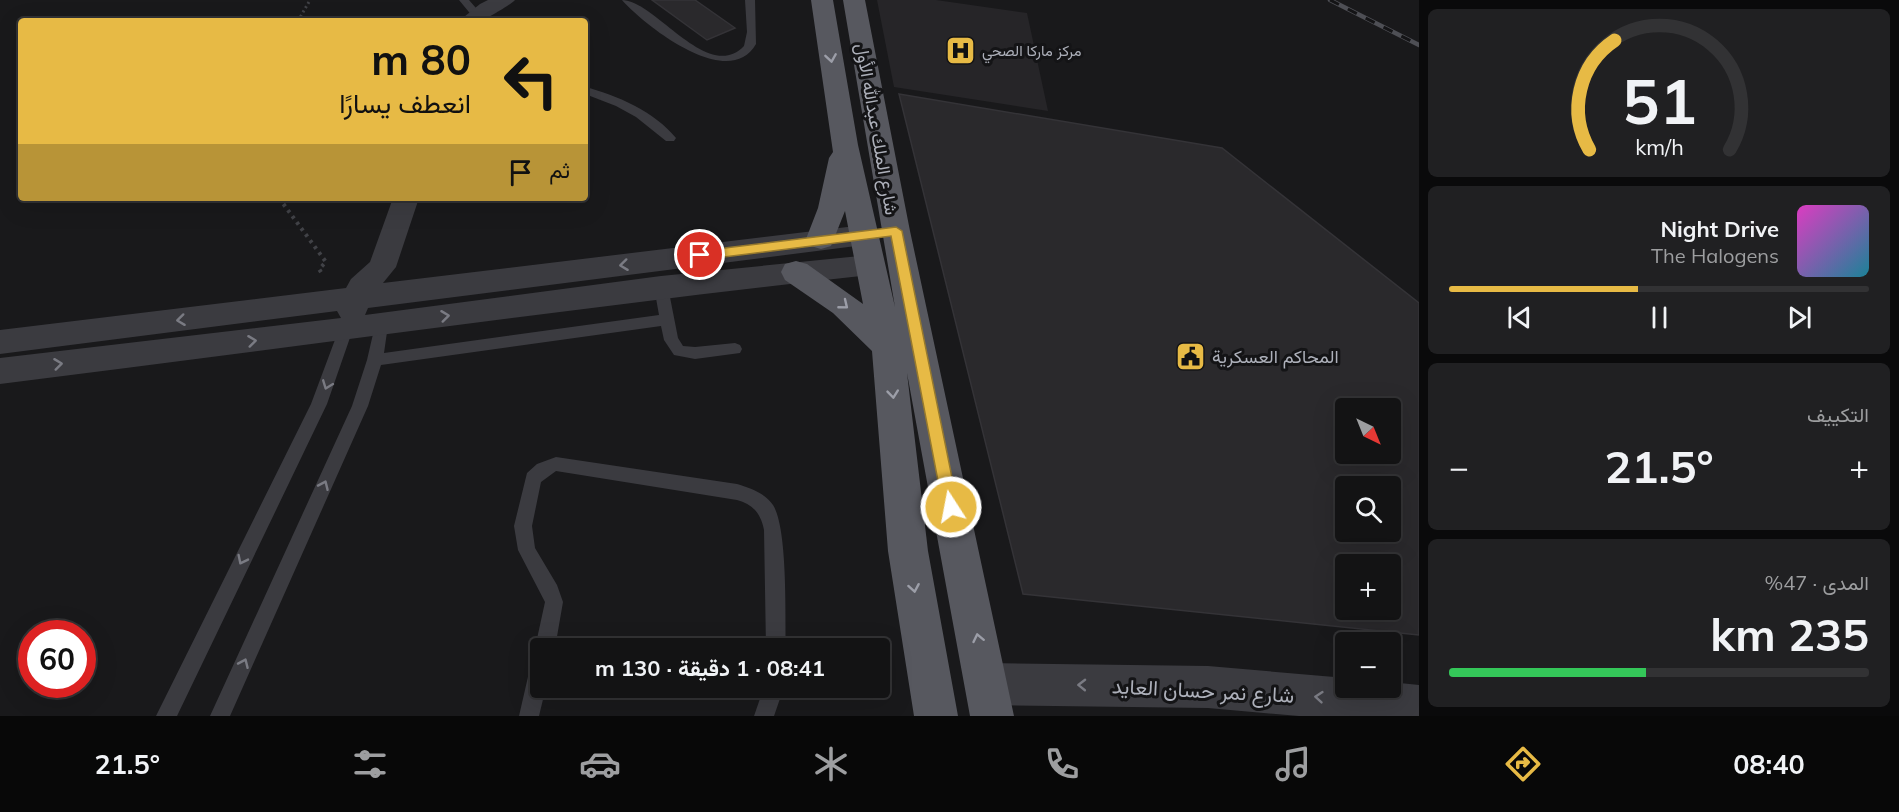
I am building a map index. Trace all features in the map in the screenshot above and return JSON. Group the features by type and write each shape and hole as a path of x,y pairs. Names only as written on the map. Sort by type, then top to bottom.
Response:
{"main road":[{"name":"شارع الملك عبدالله الأول","path":"822,0 845,145 883,249 990,700"},
{"name":"شارع الملك عبدالله الأول","path":"854,0 883,249 888,346 908,551 936,716"},
{"path":"821,240 832,208 845,145"},
{"path":"796,272 844,305 888,346"}],"street":[{"path":"470,12 505,0"},
{"path":"381,325 385,281 405,201"},
{"path":"0,342 347,310 381,325 659,274 821,240 883,249"},
{"path":"0,370 347,310 365,282 796,272 883,249"},
{"name":"شارع نمر حسان العايد","path":"990,700 1208,687 1419,706"}],"lane":[{"path":"627,0 692,48 717,59 739,56 747,50 751,43 750,0"},
{"path":"588,91 631,107 670,138"},
{"path":"659,274 671,340 679,351 695,353 735,349"},
{"path":"166,716 319,404 347,310"},
{"path":"375,360 667,320"},
{"path":"219,716 360,406 375,360 381,325"},
{"path":"546,638 554,602 551,591 527,550 523,526 533,478 543,469 556,464 752,495 763,504 771,516 776,638"},
{"path":"529,716 533,698"},
{"path":"764,716 770,698"}],"path":[{"path":"300,18 310,0"},
{"path":"281,201 326,262 319,269 347,310"}],"shaded area":[{"name":"مركز ماركا الصحي","path":"877,0 936,0 1027,13 1048,111 894,87"}],"building":[{"path":"652,0 695,0 735,28 707,40"},
{"name":"المحاكم العسكرية","path":"899,94 1222,148 1419,303 1419,635 1023,594"}],"railway":[{"path":"1330,0 1419,45"}],"place":[{"name":"مركز ماركا الصحي","path":"961,50"},
{"name":"المحاكم العسكرية","path":"1191,356"}],"route":[{"path":"700,255 896,231 951,507"}]}
